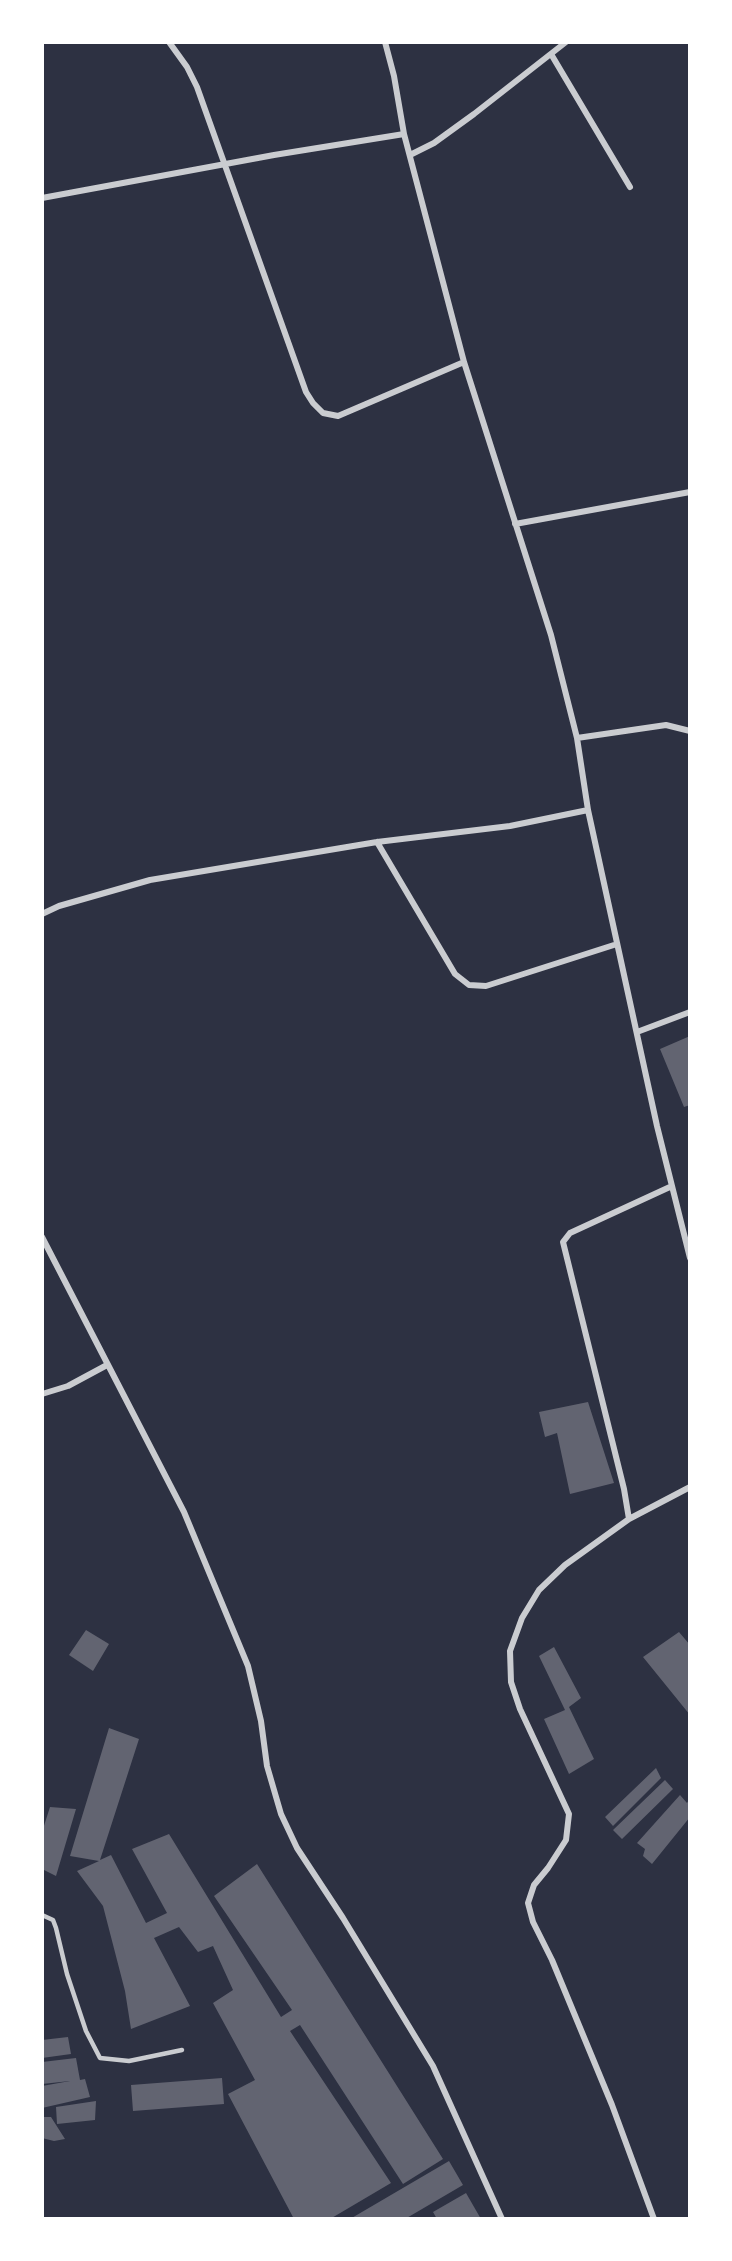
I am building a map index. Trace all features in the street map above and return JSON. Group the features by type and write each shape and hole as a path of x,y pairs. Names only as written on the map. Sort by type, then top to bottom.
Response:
{"street":[{"path":"169,42 187,67 197,87 306,392 313,403 323,413 338,416 464,362"},
{"path":"385,42 394,75 404,134 464,362 551,635 577,738 588,810 617,944 690,1258"},
{"path":"410,155 442,137 566,42"},
{"path":"551,54 630,187"},
{"path":"42,198 404,134"},
{"path":"515,524 690,492"},
{"path":"577,738 666,725 690,731"},
{"path":"42,914 59,906 150,880 377,842 510,826 588,810"},
{"path":"377,842 455,974 469,985 486,986 617,944"},
{"path":"637,1032 690,1012"},
{"path":"629,1519 624,1489 563,1242 570,1233 672,1186"},
{"path":"42,1237 184,1512 248,1666 261,1721 267,1766 281,1814 297,1848 434,2066 502,2219"},
{"path":"42,1394 68,1386 107,1365"},
{"path":"654,2219 612,2105 552,1960 533,1923 528,1903 534,1885 566,1840 569,1814 520,1709 511,1682 510,1651 522,1618 539,1590 564,1565 629,1519 690,1487"}],"lane":[{"path":"42,1915 53,1920 67,1974 86,2031 100,2058 129,2061 182,2050"}],"building":[{"path":"690,1036 690,1105 684,1107 660,1049"},
{"path":"588,1402 614,1483 570,1494 557,1433 545,1437 539,1412"},
{"path":"86,1630 109,1644 93,1671 69,1655"},
{"path":"679,1632 690,1645 690,1715 643,1657"},
{"path":"554,1647 581,1698 569,1707 594,1759 569,1774 544,1719 565,1710 539,1656"},
{"path":"109,1728 139,1739 100,1860 111,1855 146,1923 167,1913 132,1849 169,1834 281,2017 292,2010 214,1896 257,1864 443,2159 403,2184 300,2025 290,2031 391,2183 330,2219 294,2219 228,2094 255,2080 213,2003 233,1990 213,1946 198,1952 179,1927 154,1938 190,2006 131,2029 125,1991 103,1906 77,1871 99,1861 70,1856"},
{"path":"656,1768 661,1778 613,1826 605,1817"},
{"path":"665,1780 673,1789 622,1839 613,1830"},
{"path":"680,1795 687,1803 690,1798 690,1817 652,1864 643,1856 645,1849 637,1843"},
{"path":"50,1807 76,1809 56,1876 42,1869 42,1832"},
{"path":"68,2037 71,2054 42,2058 42,2040"},
{"path":"76,2058 80,2080 85,2079 90,2097 42,2108 42,2086 70,2081 42,2084 42,2062"},
{"path":"222,2078 224,2104 133,2111 131,2085"},
{"path":"96,2101 95,2120 57,2124 56,2107"},
{"path":"42,2117 51,2117 65,2139 54,2141 42,2138"},
{"path":"449,2161 463,2185 405,2219 350,2219"},
{"path":"466,2193 481,2219 437,2219 433,2212"}]}
